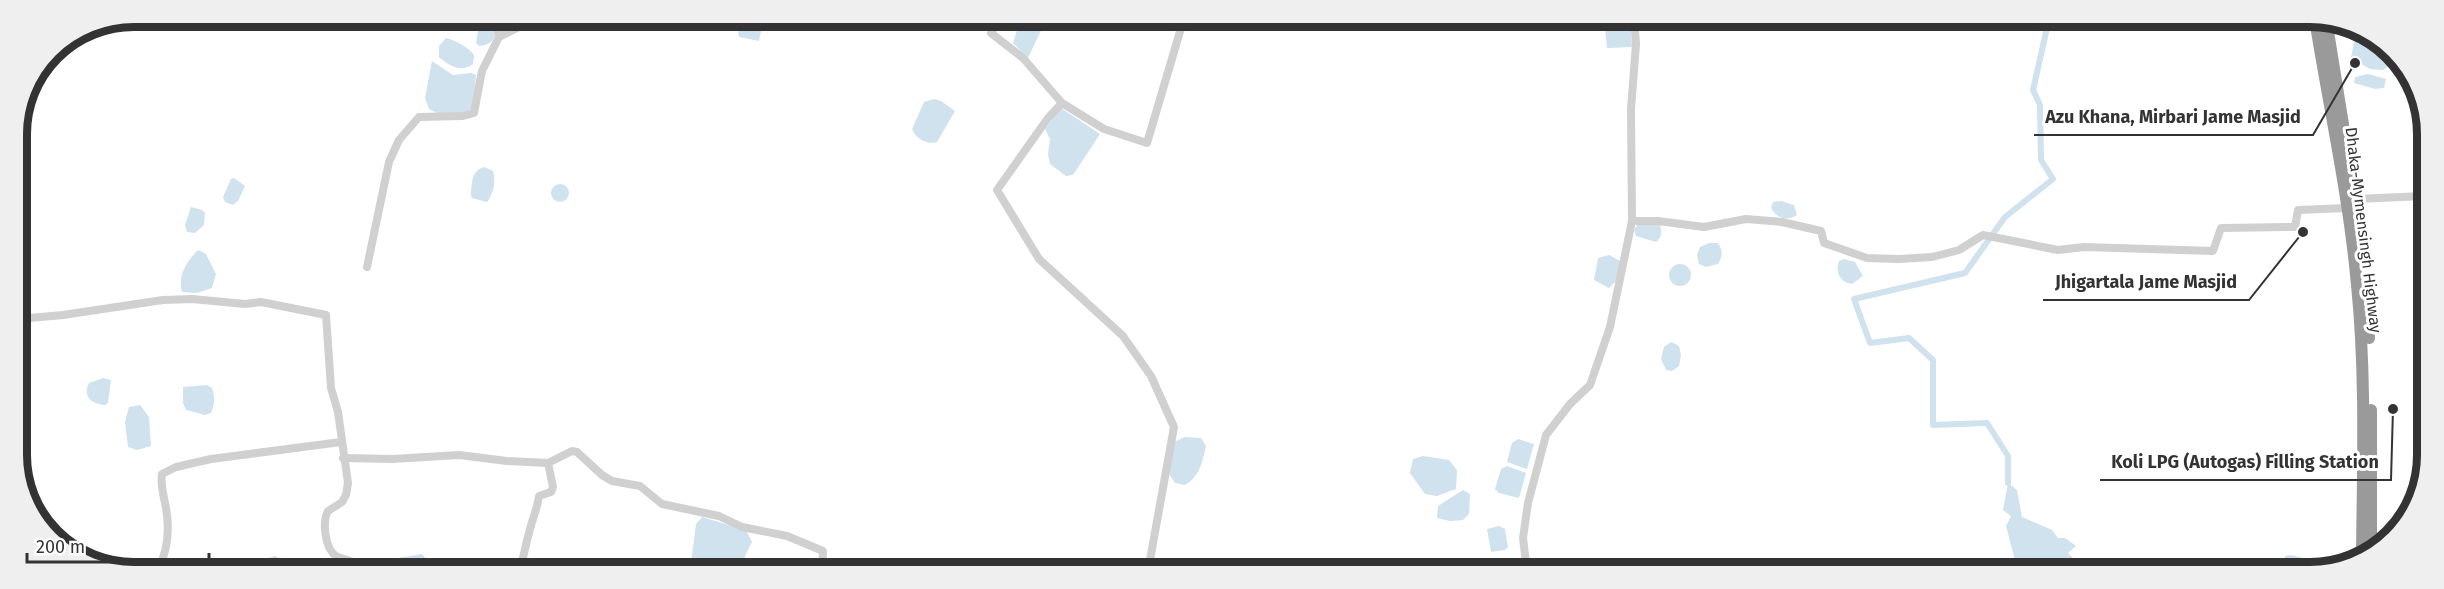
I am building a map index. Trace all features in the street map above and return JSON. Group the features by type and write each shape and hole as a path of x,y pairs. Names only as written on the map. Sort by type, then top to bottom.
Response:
{"highway":[{"name":"Dhaka-Mymensingh Highway","path":"2317,27 2351,203 2363,368 2362,549"},
{"name":"Dhaka-Mymensingh Highway","path":"2327,28 2368,319 2372,447 2371,542"}],"street":[{"path":"367,267 389,162 399,140 419,117 463,116 474,113 482,71 498,37 498,27"},
{"path":"498,37 518,27"},
{"path":"994,27 991,33 1023,58 1062,104 1104,129 1147,142 1181,27"},
{"path":"1526,562 1523,538 1528,503 1546,435 1570,404 1590,385 1610,327 1632,221 1631,109 1636,44 1635,27"},
{"path":"1062,104 1048,118 998,190 1039,259 1123,336 1151,376 1174,427 1150,562"},
{"path":"1632,221 1658,221 1704,227 1746,219 1782,222 1821,231 1824,243 1867,258 1932,257 1959,250 1983,235 2058,250 2084,247 2213,251 2221,228 2295,227 2298,210 2417,197"},
{"path":"27,318 164,300 192,299 239,304 261,302 326,315 332,388 338,412 348,483 342,502 328,511 324,523 331,551 338,557 350,559 353,562"},
{"path":"161,562 169,530 162,474 176,467 211,459 341,442"},
{"path":"344,458 392,459 459,455 548,463 572,452 577,453 602,475 612,481 640,486 662,504 719,516 742,527 787,536 823,551 822,562"},
{"path":"523,562 530,527 537,512 539,496 551,492 553,487 548,463"}],"water":[{"path":"479,27 495,27 494,38 490,43 479,46 476,43"},
{"path":"741,27 761,27 759,41 739,37"},
{"path":"1018,27 1043,27 1028,58 1013,43"},
{"path":"1605,27 1631,27 1632,47 1607,48"},
{"path":"2355,37 2375,49 2386,58 2390,65 2383,70 2370,69 2351,58"},
{"path":"446,38 461,44 471,52 474,55 473,64 464,68 455,67 439,57 439,46"},
{"path":"432,61 453,75 471,73 476,75 474,103 469,113 437,113 429,109 425,98"},
{"path":"2368,74 2386,79 2384,88 2375,89 2354,83 2355,77"},
{"path":"934,99 955,111 937,142 929,143 919,138 912,129 924,102"},
{"path":"1061,108 1100,134 1075,172 1066,176 1050,164 1048,154 1050,139 1045,129"},
{"path":"484,167 493,171 494,179 493,191 487,202 472,198 471,195 474,174"},
{"path":"234,178 245,186 238,201 233,205 225,202 223,197 231,179"},
{"path":"560,184 566,187 569,193 566,199 560,202 554,199 551,193 554,187"},
{"path":"1781,201 1794,205 1797,215 1782,218 1776,214 1771,208 1773,202"},
{"path":"191,207 205,213 204,225 195,233 187,232 185,225"},
{"path":"1638,224 1660,225 1661,235 1656,242 1636,236 1634,230"},
{"path":"1709,243 1718,243 1722,256 1718,264 1706,267 1699,264 1697,255 1700,247"},
{"path":"198,250 206,254 216,274 212,288 197,293 182,292 181,280 184,269"},
{"path":"1609,255 1620,261 1617,280 1609,288 1594,280 1598,258"},
{"path":"1844,259 1855,262 1863,276 1852,284 1844,281 1838,273 1839,261"},
{"path":"1680,264 1688,267 1691,275 1688,283 1680,286 1672,283 1669,275 1672,267"},
{"path":"1671,342 1679,346 1681,355 1679,366 1672,371 1666,370 1661,359 1664,347"},
{"path":"103,378 111,380 108,403 105,405 92,401 87,392 89,383"},
{"path":"207,385 212,388 214,394 211,413 205,415 186,410 183,403 183,387"},
{"path":"140,405 149,417 151,446 137,450 128,447 125,422 129,407"},
{"path":"1185,437 1201,438 1206,446 1197,473 1185,485 1175,483 1168,472 1174,442"},
{"path":"1518,439 1534,444 1527,469 1507,462 1512,443"},
{"path":"1423,456 1449,460 1457,470 1456,489 1437,496 1425,494 1410,473 1413,459"},
{"path":"1507,466 1526,473 1519,498 1499,493 1495,489 1501,469"},
{"path":"2008,483 2017,490 2022,517 2052,530 2058,538 2065,538 2076,546 2068,553 2077,562 2015,562 2006,526 2011,516 2003,510"},
{"path":"1463,490 1470,494 1469,514 1463,520 1450,521 1437,518 1438,506"},
{"path":"702,517 746,530 752,542 744,562 691,562 696,524"},
{"path":"1499,526 1505,529 1508,547 1505,550 1491,552 1487,529"},
{"path":"422,554 428,562 398,562 398,558"},
{"path":"2291,555 2312,562 2284,562 2285,556"},
{"path":"275,556 287,562 264,562 264,559"}],"waterway":[{"path":"2008,483 2008,456 1987,423 1933,425 1933,360 1909,338 1870,343 1854,299 1965,273 2005,217 2053,179 2041,160 2040,105 2033,90 2047,27"}],"place":[{"name":"Azu Khana, Mirbari Jame Masjid","path":"2355,63"},
{"name":"Jhigartala Jame Masjid","path":"2303,232"},
{"name":"Koli LPG (Autogas) Filling Station","path":"2393,409"}]}
